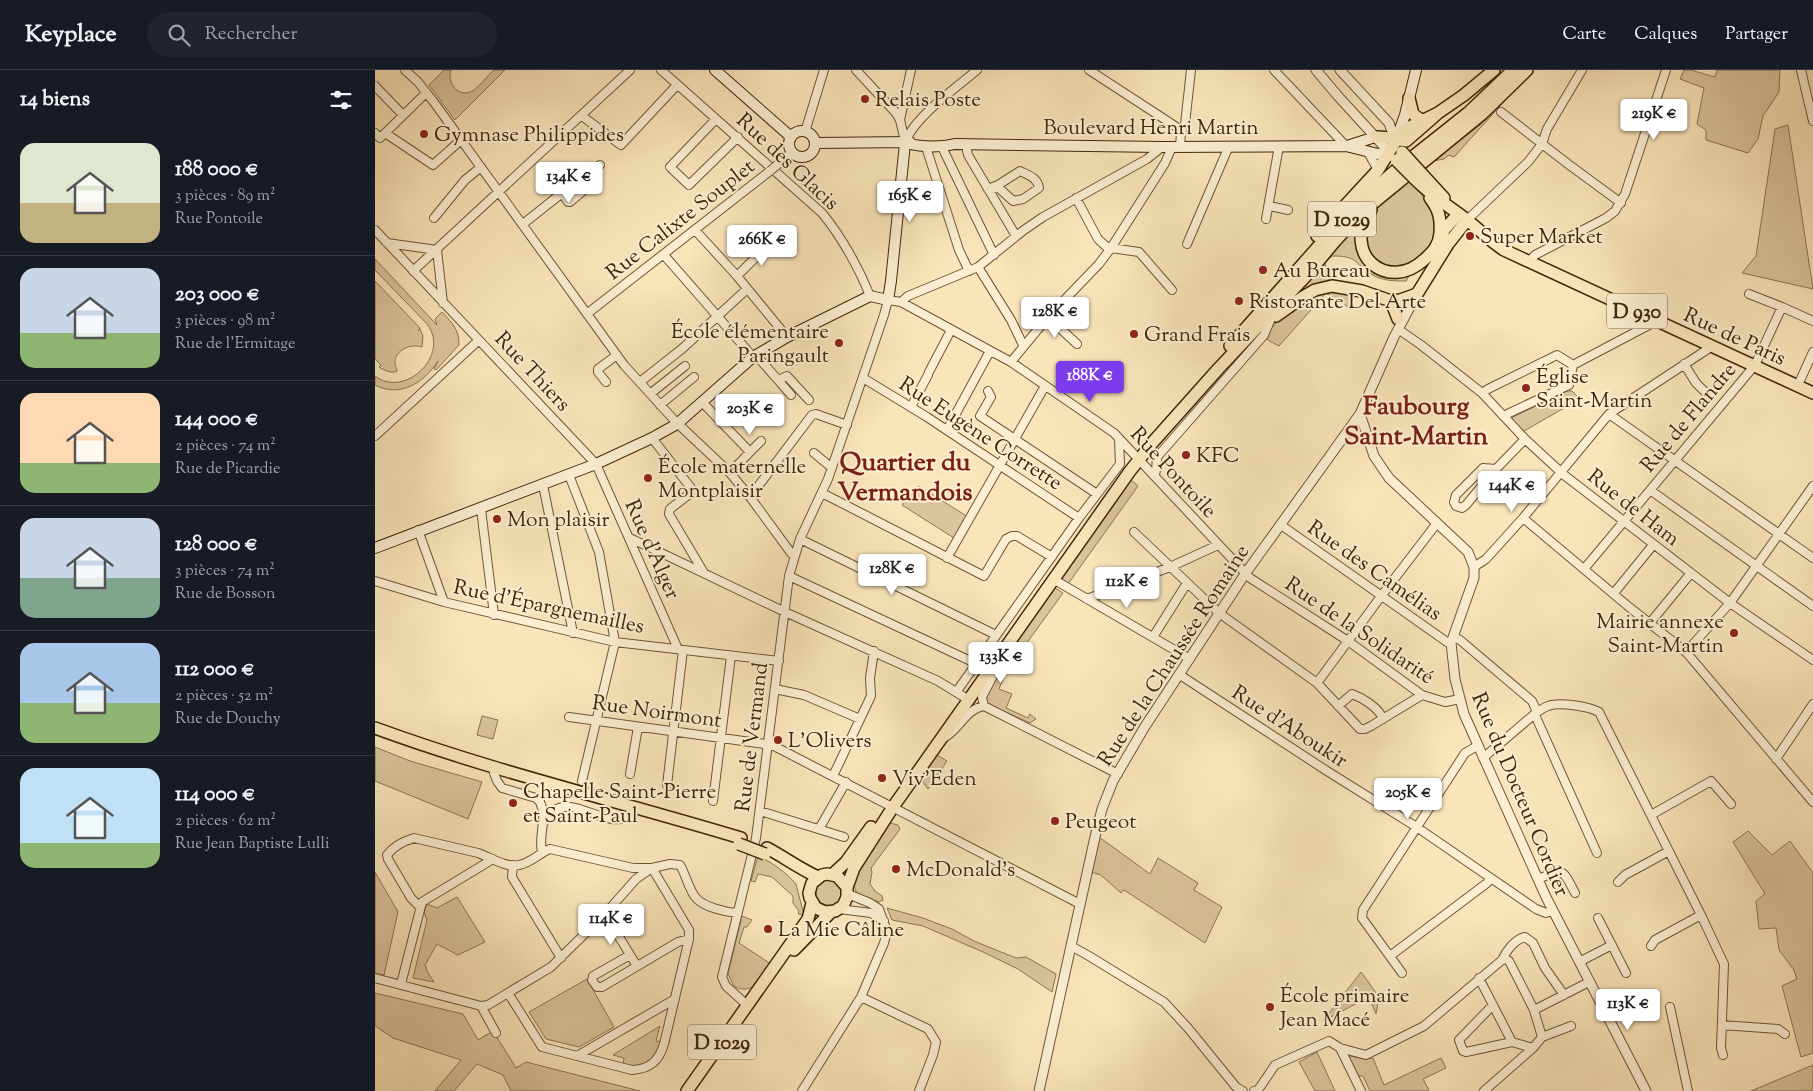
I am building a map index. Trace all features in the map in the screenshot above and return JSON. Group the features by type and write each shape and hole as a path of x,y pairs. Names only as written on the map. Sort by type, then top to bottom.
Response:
{"main road":[{"path":"715,70 791,137"},
{"path":"1395,140 1416,70"},
{"path":"1375,137 1384,136 1395,140 1406,140 1493,70"},
{"name":"D 1029","path":"1137,458 1247,326 1356,204 1469,112 1513,70"},
{"name":"D 1029","path":"1137,458 1305,277 1344,231 1378,199 1482,114 1527,70"},
{"path":"1409,98 1413,114 1421,120"},
{"path":"1395,140 1402,131 1438,113"},
{"path":"797,132 805,132 812,136 815,144 813,151 807,156 799,156 792,152 789,146 791,137 797,132"},
{"name":"Boulevard Henri Martin","path":"1345,146 1375,137"},
{"name":"Boulevard Henri Martin","path":"905,143 917,140 942,140 961,145"},
{"name":"D 930","path":"1395,140 1396,155 1418,176"},
{"path":"375,548 418,530 481,509 569,475 652,438 677,424 755,356 787,337 870,296 887,300 891,281 905,143"},
{"name":"Boulevard Henri Martin","path":"815,144 905,143 926,147 961,145 1345,146 1378,154 1396,155"},
{"path":"1247,326 1271,290 1306,251 1329,221 1378,170 1396,155"},
{"name":"Rue de Paris","path":"1418,176 1423,188 1463,217"},
{"name":"Rue de Paris","path":"1418,176 1437,190 1491,242 1529,262 1813,393"},
{"path":"1378,199 1365,220 1361,238 1365,256 1375,266 1388,272 1409,271 1416,268 1439,244 1441,221 1439,213 1423,188"},
{"name":"Rue de la Chaussée Romaine","path":"1411,296 1439,244 1444,230 1463,217"},
{"name":"Rue de la Chaussée Romaine","path":"1411,296 1448,244 1463,217"},
{"path":"1242,344 1270,321 1315,290 1332,286 1362,291 1391,301 1411,296"},
{"path":"1391,301 1398,324"},
{"path":"750,1007 794,950 846,902 854,868 890,806 961,694 1051,578 1137,458"},
{"path":"833,874 846,862 941,740 1051,578"},
{"path":"375,728 488,767 740,841 788,859 803,870 818,877"},
{"path":"375,734 412,748 494,773 740,841"},
{"path":"766,851 810,887"},
{"path":"835,911 820,910 812,903 810,887 818,877 833,874 841,878 848,891"},
{"path":"750,1007 809,920 812,903"},
{"name":"D 1029","path":"695,1091 750,1007"},
{"name":"D 1029","path":"687,1091 750,1007"}],"street":[{"path":"405,70 426,93 461,140 617,355 677,424 730,473 795,556"},
{"path":"413,271 630,70"},
{"name":"Rue des Glacis","path":"661,70 823,213 836,230 860,271 870,296"},
{"path":"805,132 824,70"},
{"path":"856,70 896,113 900,120 905,143"},
{"path":"900,120 911,70"},
{"path":"905,143 908,134 916,123 977,70"},
{"path":"1089,70 1102,73 1181,132"},
{"path":"1011,362 1023,345 1110,250 1165,163 1171,147 1185,124 1191,70"},
{"path":"1274,70 1345,146"},
{"path":"1317,70 1375,137 1396,155"},
{"path":"1340,70 1389,123 1395,140"},
{"path":"1463,217 1528,162 1542,144 1547,129 1582,70"},
{"path":"1529,262 1535,255 1606,218 1621,203 1667,70"},
{"path":"1801,70 1811,105 1813,121"},
{"path":"581,116 621,145 677,85"},
{"path":"375,86 403,115"},
{"path":"375,133 380,138 426,93"},
{"path":"1501,112 1621,203"},
{"path":"716,119 670,167 689,185 738,137"},
{"path":"385,133 433,165 461,140"},
{"path":"961,145 1016,236"},
{"path":"1187,244 1229,146"},
{"path":"1266,219 1279,146"},
{"path":"926,147 959,250 969,271"},
{"path":"942,147 994,255"},
{"path":"901,302 908,296 978,267 1047,214 1171,147"},
{"name":"Rue Calixte Souplet","path":"588,313 792,152"},
{"path":"1369,152 1378,170"},
{"path":"523,224 562,193 568,193 600,165"},
{"path":"434,218 465,180 481,168"},
{"path":"1020,171 1035,180 1039,185 1039,188 1023,199 1013,201 999,188 988,189 1020,171"},
{"path":"562,193 570,202 589,186"},
{"path":"1075,198 1097,239 1110,250 1139,252 1172,290"},
{"path":"1269,206 1288,210"},
{"path":"375,230 387,243 437,250"},
{"path":"695,230 737,276 787,337"},
{"path":"737,276 772,241"},
{"name":"Rue Thiers","path":"387,243 596,464"},
{"path":"437,250 443,303"},
{"path":"664,254 791,395"},
{"path":"978,267 1011,320 1023,345"},
{"path":"640,382 683,348 747,289"},
{"path":"1749,294 1813,321"},
{"name":"Rue de la Chaussée Romaine","path":"1039,1091 1103,809 1118,774 1144,728 1245,574 1360,414 1398,324 1401,307 1411,296"},
{"name":"Rue Pontoile","path":"887,300 901,302 1011,362 1106,428 1119,439 1245,574"},
{"name":"Rue de Vermand","path":"750,1007 726,986 722,976 756,838 789,576 800,539 832,468 884,316 887,300"},
{"name":"Rue de Flandre","path":"1584,568 1755,365 1782,307"},
{"path":"1048,317 1077,344"},
{"path":"1573,365 1649,325 1654,319"},
{"path":"1154,476 1157,472 1158,456 1264,335 1270,321"},
{"name":"Rue de Ham","path":"1398,324 1421,345 1482,393 1525,439 1560,471 1730,603 1813,660"},
{"path":"911,407 951,330"},
{"path":"375,436 479,340"},
{"path":"1360,414 1374,456 1389,478 1468,552 1474,567 1486,559 1523,518 1609,414 1711,347"},
{"path":"947,430 990,351"},
{"path":"1797,385 1813,352"},
{"path":"606,382 598,372 598,369 617,355"},
{"path":"1482,393 1557,355 1573,365"},
{"path":"1685,364 1696,383 1704,391"},
{"path":"1503,416 1569,385 1573,365"},
{"path":"650,394 685,366"},
{"path":"778,380 787,376 809,400"},
{"path":"660,405 695,377"},
{"name":"Rue Eugène Corrette","path":"863,378 947,430 1079,518"},
{"path":"947,558 1045,386"},
{"path":"988,391 991,397 980,416 1097,494"},
{"path":"702,402 750,452"},
{"path":"750,497 812,415 816,414 847,425"},
{"path":"1609,414 1813,558"},
{"path":"652,438 691,488 692,492 670,509 669,514 703,573"},
{"path":"630,538 785,612 874,651 961,694 977,664 996,635 1120,464 1119,439"},
{"path":"1497,469 1483,468 1456,495 1454,502 1456,506 1462,508 1466,505 1525,439"},
{"path":"730,473 761,441"},
{"path":"814,453 832,468"},
{"name":"Rue d'Alger","path":"596,464 680,649"},
{"path":"569,475 599,552 615,642 582,781"},
{"path":"543,485 573,633"},
{"path":"1686,652 1730,603 1779,534 1810,495 1813,486"},
{"path":"1650,490 1813,606"},
{"path":"822,493 984,576 1006,540 1012,536 1017,536 1052,557"},
{"path":"481,509 494,615"},
{"path":"1523,518 1686,652 1813,802"},
{"path":"1317,683 1437,523"},
{"name":"Rue des Camélias","path":"1281,525 1447,642 1460,640 1532,702 1597,853"},
{"path":"418,530 444,602"},
{"path":"1134,532 1219,613 1317,683 1360,728 1365,729 1421,695"},
{"path":"800,539 996,635"},
{"path":"1087,599 1170,567 1218,545"},
{"path":"1614,593 1653,545"},
{"name":"Rue du Docteur Cordier","path":"1474,567 1474,578 1452,640 1455,679 1460,699 1477,746 1546,897 1645,1091"},
{"path":"1650,623 1691,573"},
{"name":"Rue de la Solidarité","path":"1245,574 1348,641 1421,695 1445,702 1460,699"},
{"path":"789,576 977,664"},
{"path":"1051,578 1190,659"},
{"name":"Rue d'Épargnemailles","path":"375,581 494,615 615,642 779,661"},
{"path":"1153,637 1187,583"},
{"path":"667,785 680,649"},
{"path":"833,776 871,696 874,651"},
{"path":"713,801 731,656"},
{"path":"993,666 994,674 981,697 984,706 1118,774"},
{"name":"Rue d'Aboukir","path":"1180,675 1417,827 1536,909 1546,913 1553,911"},
{"path":"775,689 804,695 860,719"},
{"path":"1338,706 1352,694 1372,705 1381,713 1383,719"},
{"path":"1483,758 1536,713 1547,706 1561,704 1592,708 1599,712 1724,964 1721,1048 1723,1055"},
{"path":"1776,759 1813,704"},
{"path":"941,740 950,736 969,713 984,706"},
{"name":"Rue Noirmont","path":"569,716 772,745 1080,904"},
{"path":"630,774 638,726"},
{"path":"1402,972 1361,914 1465,753 1477,746"},
{"path":"494,773 502,788 536,798 540,802 544,822"},
{"path":"1651,815 1711,781 1731,804"},
{"path":"819,829 846,782"},
{"path":"542,852 540,837 544,822 555,809 571,807 615,819 622,819 633,812"},
{"path":"760,811 844,837"},
{"path":"420,907 411,898 387,855 408,840 414,838 478,853 519,866 550,849 633,868 652,868 670,864 680,865 695,897 703,904 737,913"},
{"path":"1618,882 1625,875 1669,851"},
{"path":"401,984 420,907 427,898 493,859"},
{"path":"513,865 512,876 561,958"},
{"path":"375,978 481,1006 488,1005 551,967 605,914 636,879 652,868"},
{"path":"508,993 543,1047 632,1070 651,1066 659,1058 661,1052 689,939 689,930 652,868"},
{"path":"1538,879 1561,871 1566,875 1575,893"},
{"path":"1390,956 1487,883 1490,878"},
{"path":"802,1091 861,996 885,943 887,930 879,909 848,891"},
{"path":"1531,905 1546,897"},
{"path":"835,911 871,913 884,921"},
{"path":"605,914 637,966"},
{"path":"1651,946 1655,940 1701,915"},
{"path":"1599,918 1626,973"},
{"path":"1254,1091 1258,1090 1275,1065 1329,1041 1341,1048 1366,1055 1424,1026 1502,960 1509,949 1521,938 1528,939 1533,943 1545,968 1564,995"},
{"path":"630,955 593,976 592,980 597,988 602,987 678,942 689,939"},
{"path":"1579,962 1612,945"},
{"path":"1071,946 1086,953 1164,1002 1236,1087 1243,1091"},
{"path":"1502,960 1506,959 1509,961 1534,1010 1542,1037"},
{"path":"1479,978 1512,1042"},
{"path":"1534,1010 1589,982"},
{"path":"861,996 920,1024 930,1032 935,1042 933,1055 919,1091"},
{"path":"577,1056 675,999"},
{"path":"1493,1005 1459,1040 1463,1051 1466,1052 1512,1042 1533,1048"},
{"path":"481,1006 496,1033"},
{"path":"1670,1007 1688,1091"},
{"path":"1484,1091 1533,1048 1542,1037 1571,1026"},
{"path":"1722,1026 1778,1029 1785,1034"},
{"path":"1341,1048 1361,1091"}],"shaded area":[{"path":"444,70 451,70 452,85 455,89 469,93 479,86 494,70 505,70 455,120 429,85"},
{"path":"1684,70 1691,70 1715,77 1717,70 1780,70 1779,92 1763,116 1758,139 1748,153 1706,140 1706,130 1697,124 1704,88 1680,79"},
{"path":"1510,95 1454,157 1449,155 1444,159 1433,161 1481,124"},
{"path":"1788,125 1813,289 1742,273 1756,256 1775,129"},
{"path":"1408,180 1430,206 1436,224 1436,234 1432,244 1422,257 1408,265 1395,268 1385,264 1370,252 1367,245 1366,231 1368,223 1379,204"},
{"path":"1358,222 1358,248 1363,262 1375,272 1397,277 1409,276 1406,281 1379,278 1365,270 1355,260 1347,257 1332,256 1325,263 1329,280 1296,294"},
{"path":"375,259 437,325 435,319 442,312 452,323 458,335 459,345 436,370 434,369 438,361 419,382 402,389 384,389 375,385 375,376 387,382 399,382 411,378 429,360 433,348 433,336 427,324 375,270"},
{"path":"375,281 420,328 418,331 420,329 423,336 422,347 409,347 397,354 395,363 397,371 395,372 379,367 381,365 375,359"},
{"path":"1328,291 1356,295 1348,307 1326,293 1279,346 1264,338 1283,314 1305,301"},
{"path":"1567,391 1572,391 1580,399 1524,431 1511,418"},
{"path":"1130,479 1138,486 1068,584 1061,580"},
{"path":"919,486 968,517 954,538 902,505"},
{"path":"1055,588 1063,593 1021,651 1014,645"},
{"path":"998,673 1004,676 999,689 1012,694 1006,708 1028,718 1030,714 1036,719 1030,723 986,703 984,698"},
{"path":"482,716 498,720 493,739 477,735"},
{"path":"375,747 410,761 482,782 468,819 375,781"},
{"path":"937,755 947,761 928,789 920,778"},
{"path":"890,823 898,825 900,829 871,868 870,884 882,896 883,900 879,902 857,894 854,885 855,873"},
{"path":"1748,831 1772,855 1790,841 1813,873 1813,1053 1801,1057 1782,986 1797,979 1794,970 1779,950 1776,928 1759,929 1756,901 1765,894 1733,842"},
{"path":"1099,837 1150,874 1158,858 1198,883 1194,890 1222,907 1205,943 1124,890 1121,893 1101,875 1091,872"},
{"path":"758,856 778,868 796,884 804,915 798,914 799,911 793,903 793,896 772,877 758,874 755,882 751,881"},
{"path":"375,872 398,912 384,975 375,973"},
{"path":"830,878 840,882 844,892 840,902 830,906 820,902 816,892 820,882"},
{"path":"457,897 485,942 458,955 437,944 425,965 434,982 413,978 427,920 424,913 427,904 437,908"},
{"path":"887,908 923,918 952,929 974,941 1016,958 1026,957 1056,974 1052,992 1018,969 983,952 923,926 892,920"},
{"path":"742,916 752,920 747,927 744,927 739,943 771,964 756,984 746,989 734,986 728,974"},
{"path":"1361,972 1379,997 1376,1014 1369,997 1323,1021"},
{"path":"587,979 614,1027 579,1047 546,1039 529,1012"},
{"path":"375,993 463,1014 478,1040 493,1031 516,1068 526,1062 640,1091 511,1091 503,1075 477,1064 454,1091 435,1091 461,1060 393,1038 375,1026"},
{"path":"660,1026 656,1041 662,1042 652,1059 642,1065 630,1066 623,1065 624,1058 613,1055"},
{"path":"1317,1052 1335,1091 1315,1091 1299,1062"},
{"path":"1350,1056 1364,1059 1373,1058 1384,1085 1441,1058 1446,1068 1423,1079 1429,1090 1427,1091 1370,1091 1363,1076 1356,1076 1348,1059"},
{"path":"1813,1065 1813,1091 1751,1091"}],"place":[{"name":"Relais Poste","path":"865,99"},
{"name":"Gymnase Philippides","path":"424,134"},
{"name":"Super Market","path":"1470,236"},
{"name":"Au Bureau","path":"1263,270"},
{"name":"Ristorante Del Arte","path":"1239,301"},
{"name":"Grand Frais","path":"1134,334"},
{"name":"École élémentaire Paringault","path":"839,343"},
{"name":"Église Saint-Martin","path":"1526,388"},
{"name":"KFC","path":"1186,455"},
{"name":"École maternelle Montplaisir","path":"648,478"},
{"name":"Mon plaisir","path":"497,519"},
{"name":"Mairie annexe Saint-Martin","path":"1734,633"},
{"name":"L'Olivers","path":"778,740"},
{"name":"Viv'Eden","path":"882,778"},
{"name":"Chapelle Saint-Pierre et Saint-Paul","path":"513,803"},
{"name":"Peugeot","path":"1055,821"},
{"name":"McDonald's","path":"896,869"},
{"name":"La Mie Câline","path":"768,929"},
{"name":"École primaire Jean Macé","path":"1270,1007"}],"district":[{"name":"Faubourg Saint-Martin","path":"1416,420"},
{"name":"Quartier du Vermandois","path":"905,476"}]}
